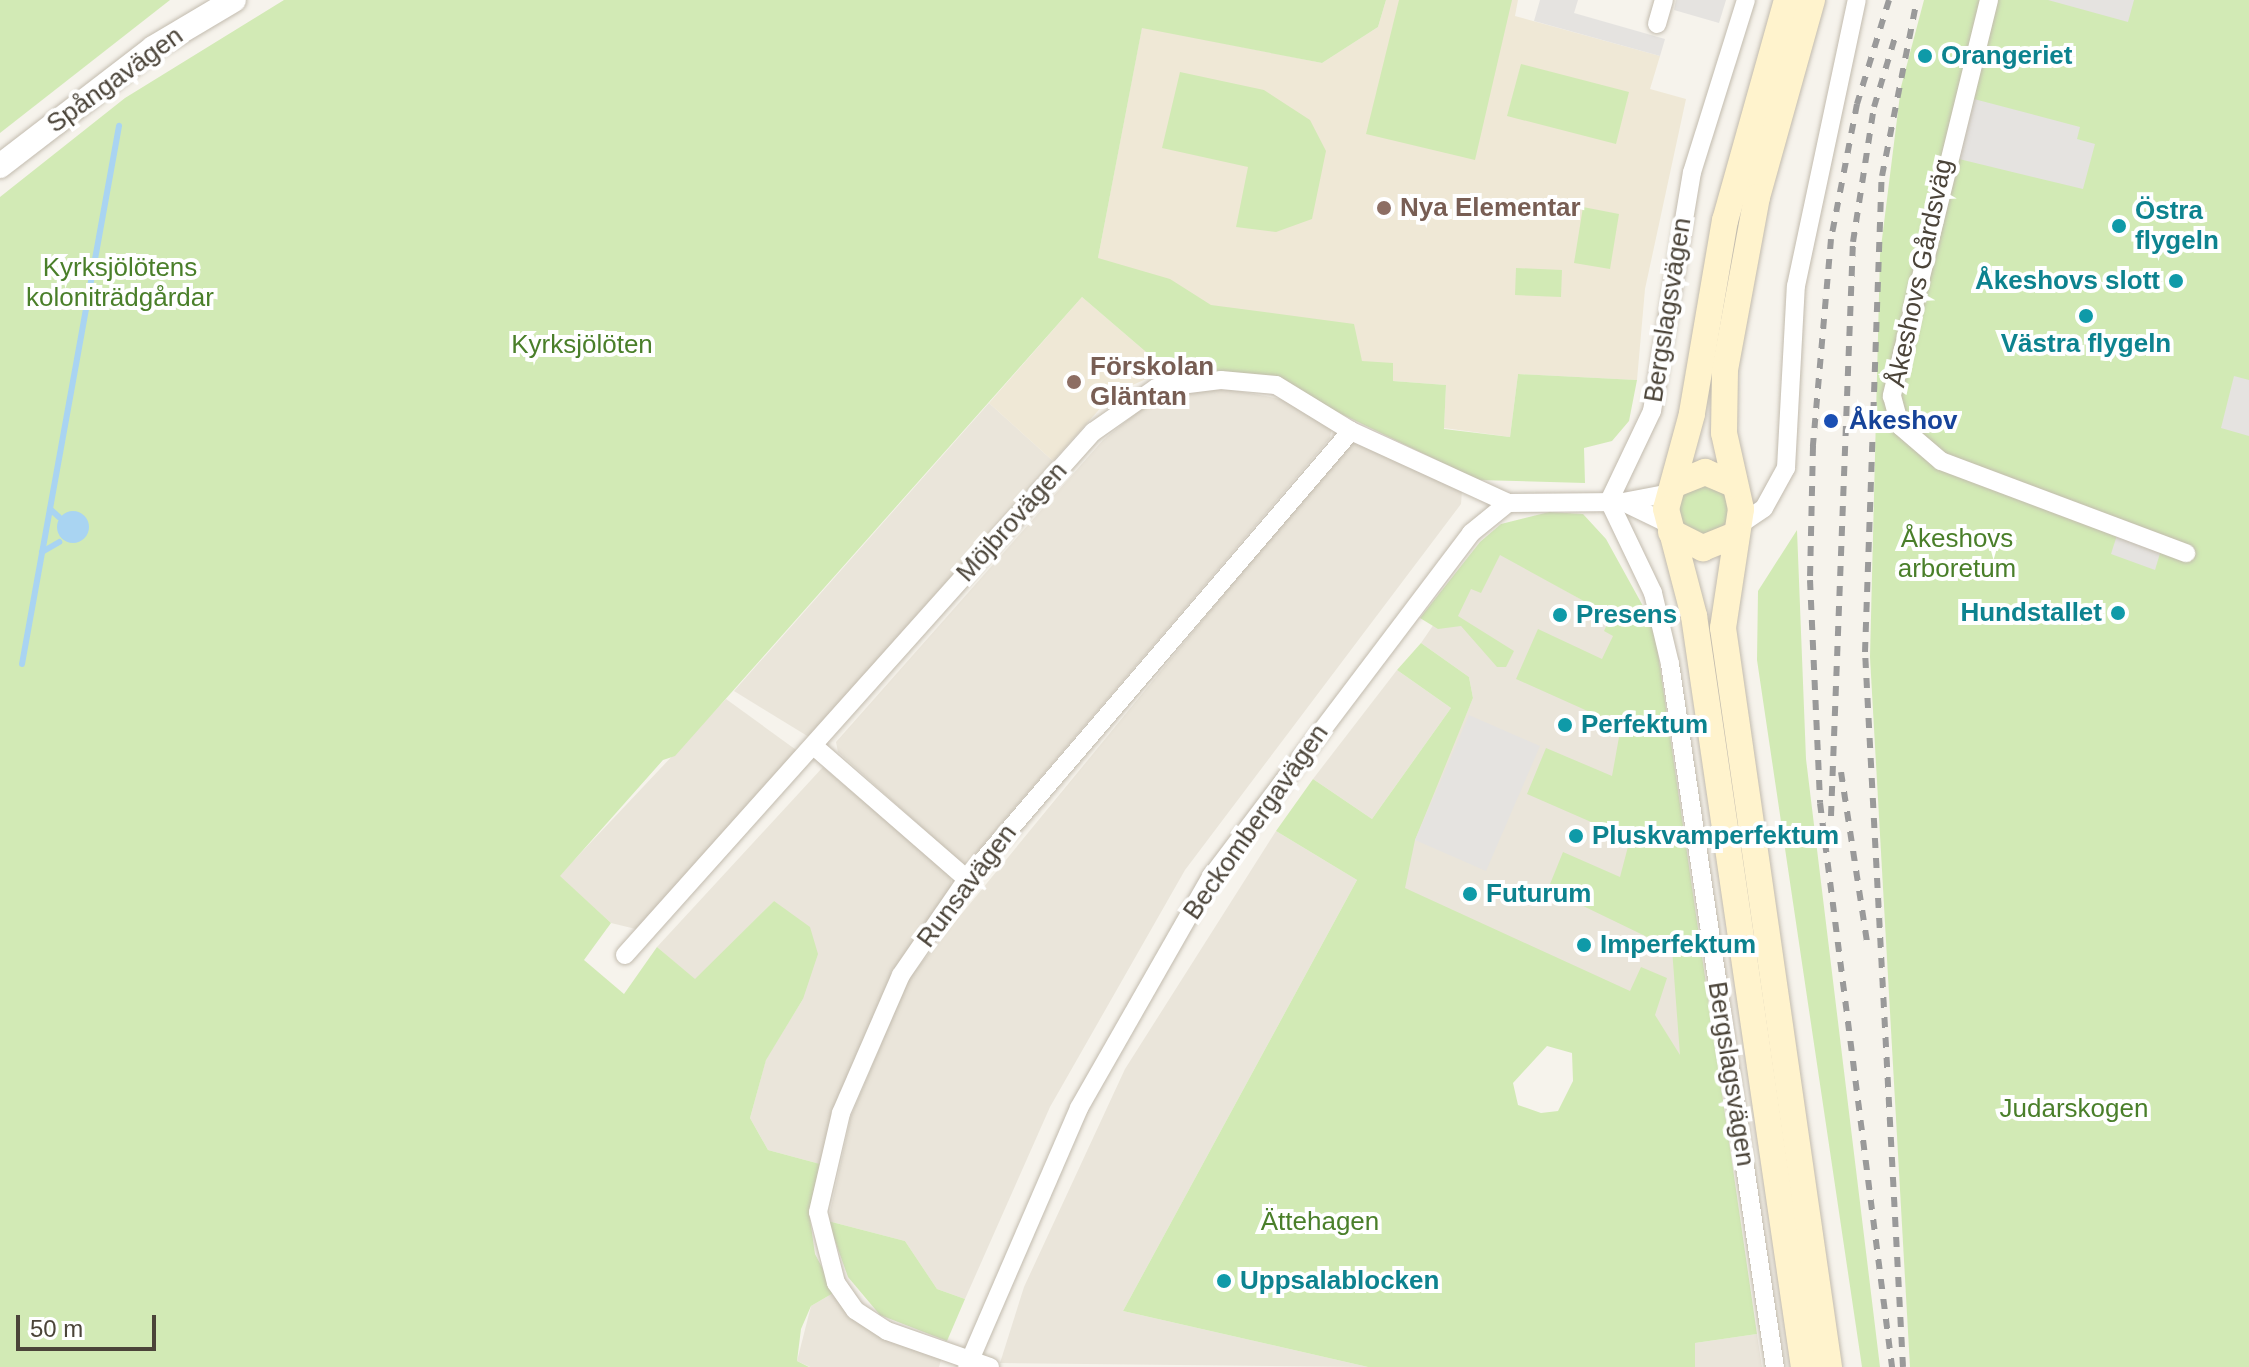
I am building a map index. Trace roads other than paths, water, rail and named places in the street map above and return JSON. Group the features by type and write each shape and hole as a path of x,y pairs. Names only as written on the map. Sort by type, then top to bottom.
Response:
{"main road":[{"name":"Bergslagsvägen","path":"1787,0 1725,220 1672,489 1670,528 1694,616 1804,1367"},
{"name":"Bergslagsvägen","path":"1812,0 1757,197 1732,325 1723,401 1736,489 1737,530 1723,594 1726,663 1829,1367"},
{"path":"1672,489 1705,472 1736,489"},
{"path":"1670,528 1703,548 1737,530"}],"street":[{"name":"Spångavägen","path":"0,166 153,48 234,0"},
{"path":"1657,24 1664,0"},
{"name":"Bergslagsvägen","path":"1746,0 1692,172 1652,411 1616,501 1653,593 1670,664 1775,1367"},
{"path":"1737,530 1776,492 1786,468 1796,286 1857,0"},
{"name":"Åkeshovs Gårdsväg","path":"1989,0 1892,396 1900,426 1941,461 2186,553"},
{"name":"Möjbrovägen","path":"625,955 815,747 1023,508 1130,402 1156,388 1195,383 1276,385 1351,431 1508,503"},
{"name":"Runsavägen","path":"990,1367 968,1364 887,1331 855,1310 827,1266 818,1212 841,1113 901,975 967,879 1351,431"},
{"path":"1508,503 1616,501 1672,489"},
{"path":"1736,489 1776,492"},
{"path":"1616,501 1670,528"},
{"name":"Beckombergavägen","path":"968,1364 1079,1108 1211,877 1471,533 1508,503"},
{"path":"815,747 967,879"}],"water":[{"path":"73,511 84,516 89,527 84,538 73,543 62,538 57,527 62,516"}],"waterway":[{"path":"22,664 119,126"},
{"path":"50,509 59,517"},
{"path":"42,552 59,542"}],"railway":[{"path":"1889,0 1857,104 1831,239 1813,446 1810,580 1820,803 1892,1367"},
{"path":"1903,1367 1865,652 1882,176 1917,0"},
{"path":"1831,816 1853,242 1874,107 1896,34"},
{"path":"1841,772 1867,942"}],"place":[{"name":"Orangeriet","path":"1925,56"},
{"name":"Nya Elementar","path":"1384,208"},
{"name":"Östra flygeln","path":"2119,226"},
{"name":"Åkeshovs slott","path":"2176,281"},
{"name":"Västra flygeln","path":"2086,316"},
{"name":"Förskolan Gläntan","path":"1074,382"},
{"name":"Åkeshov","path":"1831,421"},
{"name":"Hundstallet","path":"2118,613"},
{"name":"Presens","path":"1560,615"},
{"name":"Perfektum","path":"1565,725"},
{"name":"Pluskvamperfektum","path":"1576,836"},
{"name":"Futurum","path":"1470,894"},
{"name":"Imperfektum","path":"1584,945"},
{"name":"Uppsalablocken","path":"1224,1281"}],"park label":[{"name":"Kyrksjölötens koloniträdgårdar","path":"120,283"},
{"name":"Kyrksjölöten","path":"582,345"},
{"name":"Åkeshovs arboretum","path":"1957,554"},
{"name":"Judarskogen","path":"2074,1109"},
{"name":"Ättehagen","path":"1320,1222"}]}
